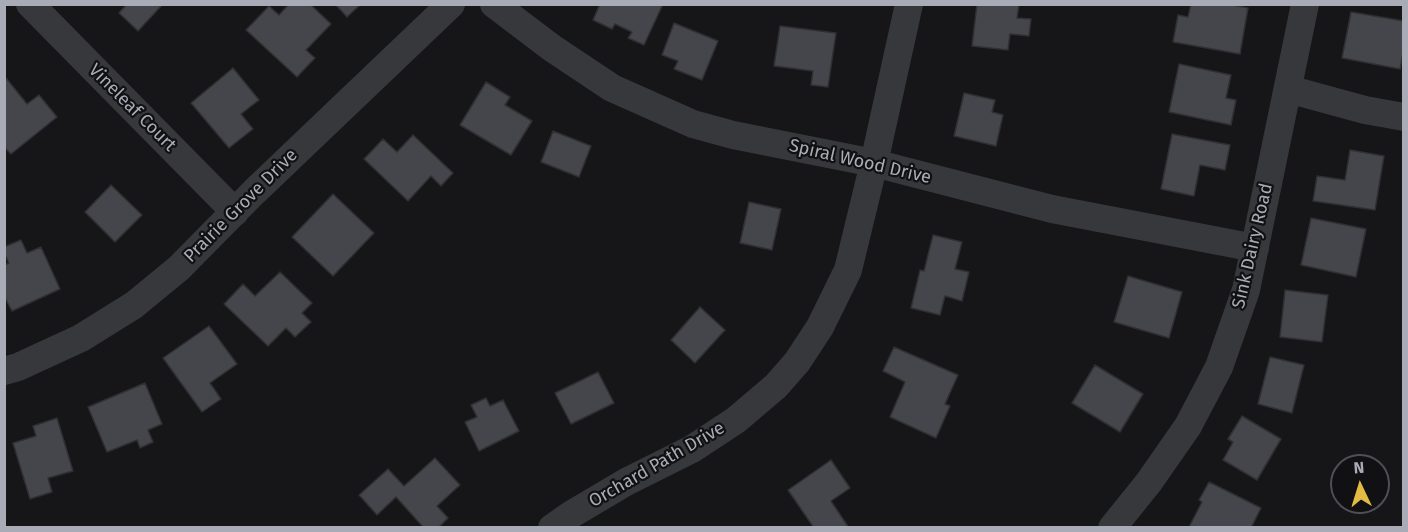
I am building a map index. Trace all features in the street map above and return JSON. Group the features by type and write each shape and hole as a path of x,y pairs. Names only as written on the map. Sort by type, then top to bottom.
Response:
{"street":[{"name":"Vineleaf Court","path":"30,4 235,212"},
{"name":"Prairie Grove Drive","path":"4,371 18,367 81,338 134,305 179,268 452,4"},
{"name":"Spiral Wood Drive","path":"494,4 552,48 612,88 693,124 733,135 874,163 1052,209 1255,248"},
{"name":"Orchard Path Drive","path":"552,528 626,482 692,449 736,420 776,386 797,362 820,327 848,270 909,4"},
{"name":"Sink Dairy Road","path":"1112,528 1149,482 1188,426 1219,367 1246,290 1305,4"},
{"path":"1288,89 1365,110 1404,117"}],"building":[{"path":"127,4 163,4 138,31 119,13"},
{"path":"289,4 310,4 331,24 306,50 315,58 297,77 246,30 269,6 279,15"},
{"path":"335,4 361,4 347,17"},
{"path":"600,4 663,4 644,45 628,38 632,32 615,24 612,29 593,20"},
{"path":"977,4 1019,5 1017,18 1031,19 1029,36 1010,34 1008,50 972,46"},
{"path":"1191,4 1228,4 1248,8 1240,54 1173,42 1178,15 1188,17"},
{"path":"1351,12 1404,21 1404,48 1400,69 1342,58"},
{"path":"674,23 718,41 702,80 674,69 678,61 662,55"},
{"path":"780,26 836,33 828,87 811,85 813,71 774,66"},
{"path":"1179,64 1231,75 1226,98 1236,100 1231,125 1169,112"},
{"path":"233,68 259,100 241,114 253,129 229,148 191,103"},
{"path":"6,78 27,104 39,95 57,117 11,154 4,147 4,79"},
{"path":"486,82 510,97 505,105 532,121 511,155 460,125"},
{"path":"964,93 995,100 992,112 1003,115 996,146 954,136"},
{"path":"553,131 591,146 579,177 541,162"},
{"path":"1172,134 1230,145 1225,170 1200,165 1194,196 1161,189"},
{"path":"413,135 453,173 441,186 431,176 408,201 364,159 383,139 397,152"},
{"path":"1350,150 1384,156 1375,210 1313,201 1317,176 1345,180"},
{"path":"111,185 142,215 115,242 85,212"},
{"path":"333,194 374,233 333,276 292,237"},
{"path":"749,202 781,209 772,250 740,243"},
{"path":"1311,218 1366,229 1356,277 1301,265"},
{"path":"933,235 962,242 955,269 969,272 962,301 945,296 940,315 911,308 920,270 924,271"},
{"path":"21,240 27,253 41,247 60,289 12,311 4,296 4,265 9,263 4,247"},
{"path":"280,272 312,303 302,313 311,322 295,337 286,328 268,346 224,304 243,284 255,296"},
{"path":"1128,276 1182,292 1169,338 1114,322"},
{"path":"1285,290 1328,295 1322,342 1280,337"},
{"path":"700,307 725,330 695,363 671,340"},
{"path":"209,326 237,364 210,383 221,399 202,412 163,358"},
{"path":"894,347 958,375 945,404 950,406 936,438 890,417 905,382 883,371"},
{"path":"1270,357 1304,365 1292,413 1258,404"},
{"path":"1095,365 1143,394 1120,432 1072,403"},
{"path":"598,372 614,403 571,424 555,393"},
{"path":"145,383 162,424 148,430 153,442 140,448 137,440 107,452 88,407"},
{"path":"486,398 490,406 503,400 519,431 479,451 465,422 477,417 471,405"},
{"path":"1242,416 1281,439 1257,480 1223,460 1233,442 1228,439"},
{"path":"57,418 73,471 48,478 52,492 30,499 13,443 36,436 33,426"},
{"path":"435,458 460,485 437,506 448,518 438,528 424,528 396,497 377,515 359,495 388,469 404,486"},
{"path":"831,460 850,488 831,501 849,528 814,528 788,490"},
{"path":"1209,482 1261,508 1251,528 1189,527 1202,502 1199,500"}]}
